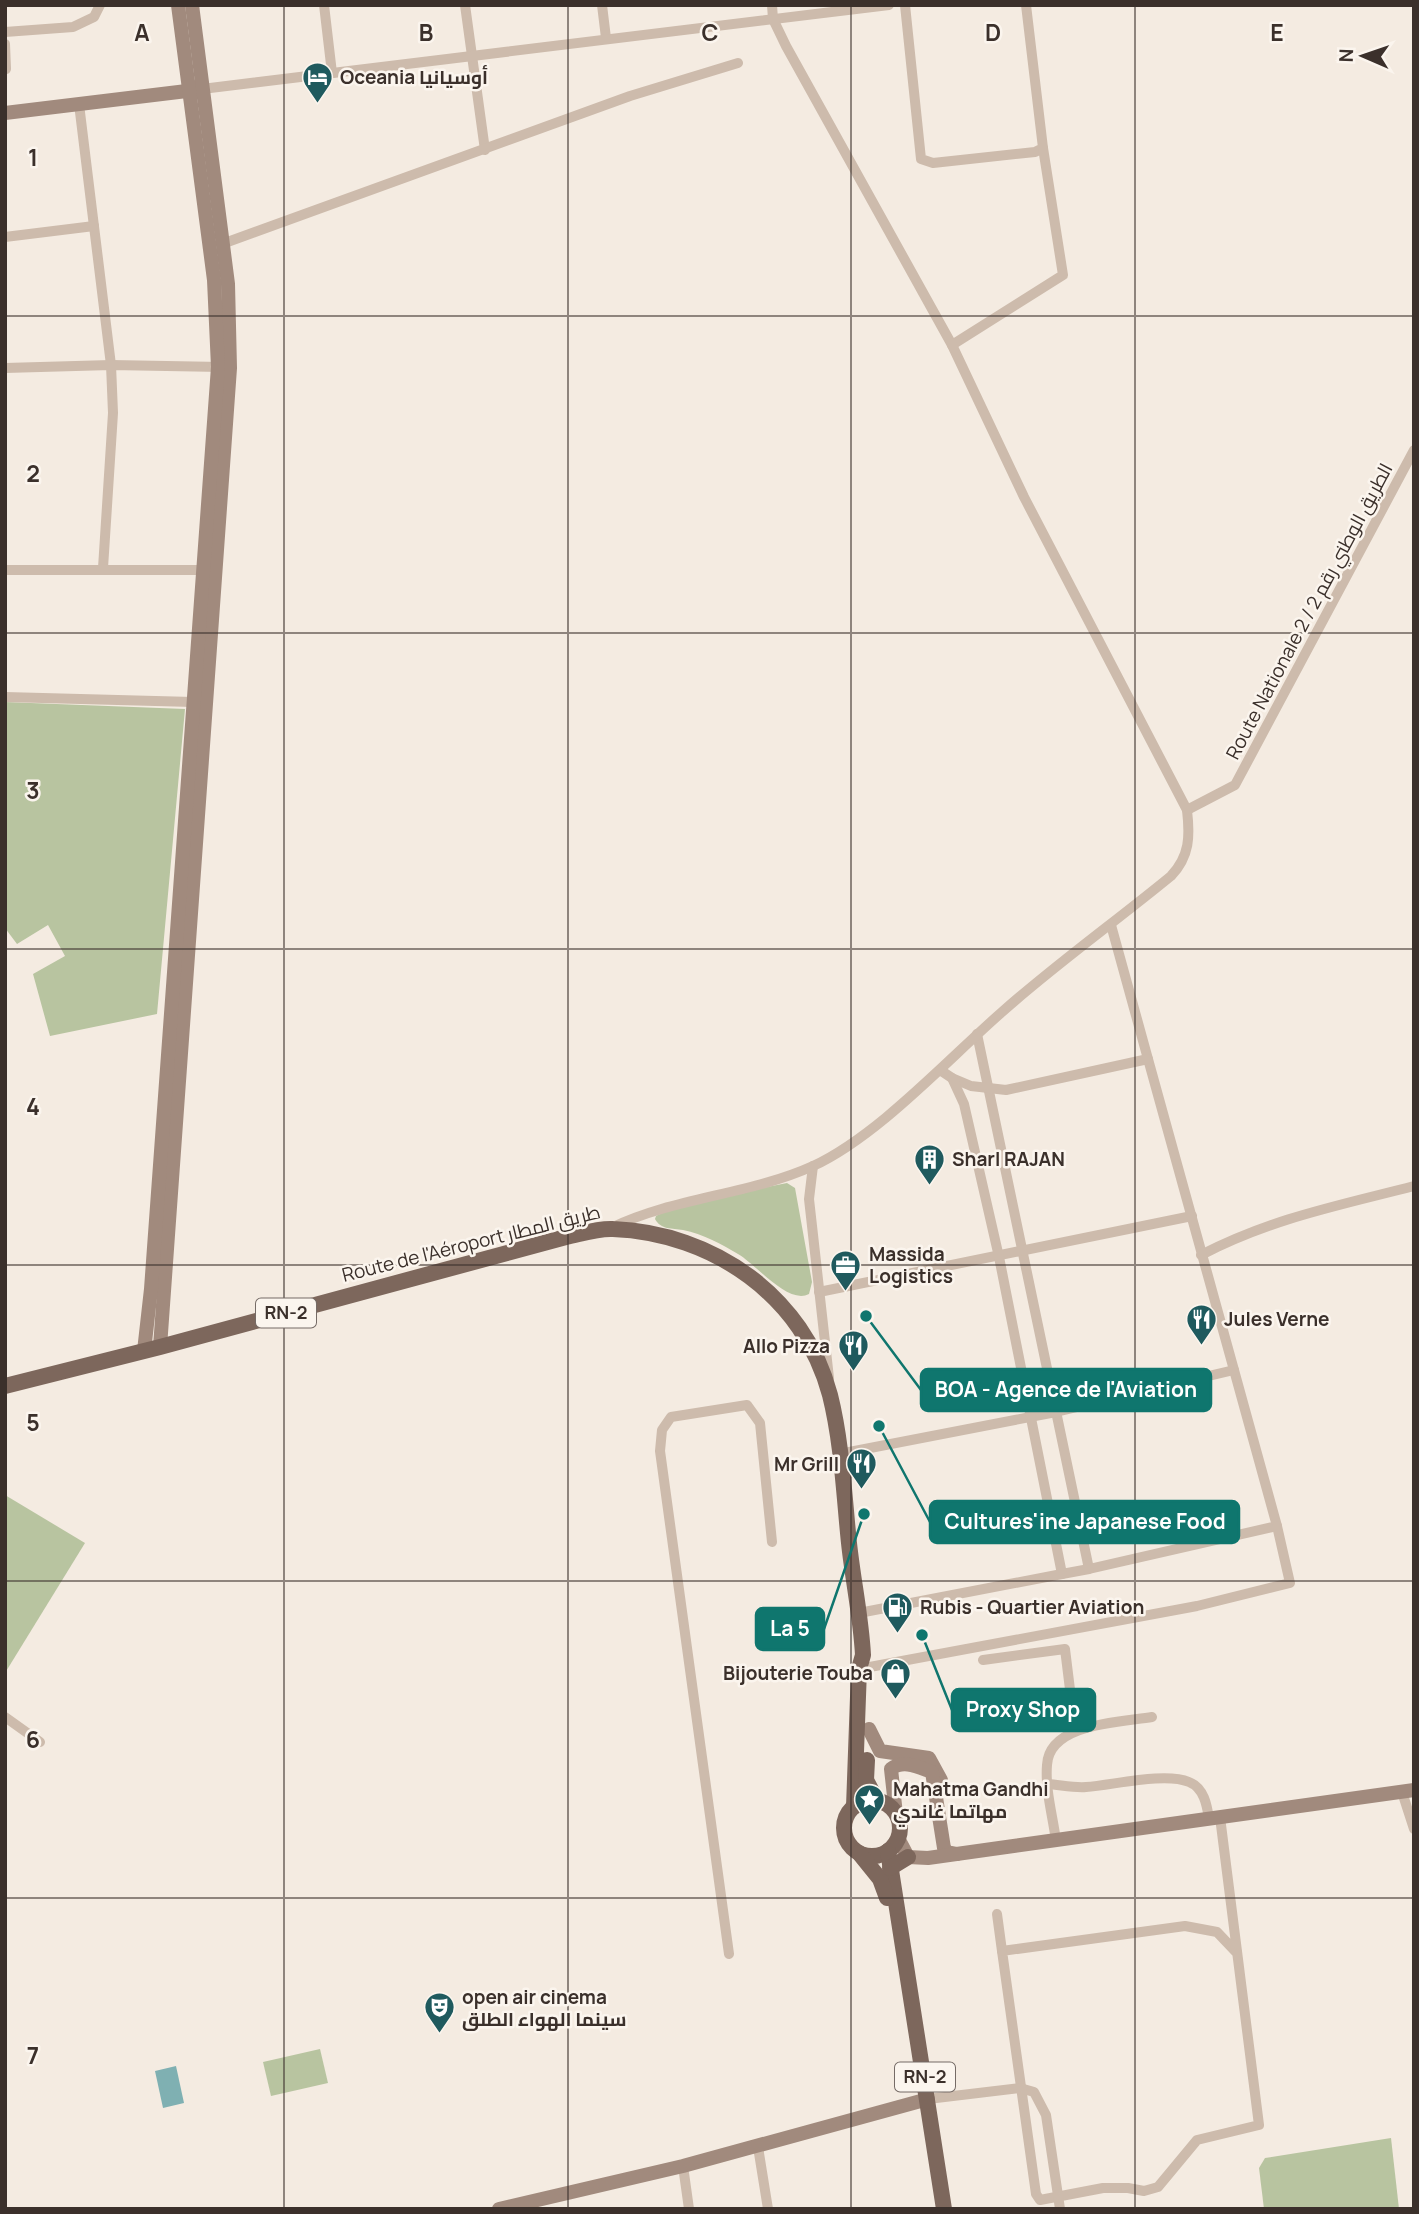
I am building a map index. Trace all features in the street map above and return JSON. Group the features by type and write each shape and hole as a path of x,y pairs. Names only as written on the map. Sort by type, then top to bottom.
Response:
{"main road":[{"path":"152,1349 230,312 222,244 178,5"},
{"path":"192,5 195,90 224,368"},
{"path":"5,113 195,90"},
{"path":"179,1003 193,702 209,570"},
{"name":"Route de l'Aéroport طريق المطار","path":"5,1386 610,1228 654,1233 682,1240 734,1264 778,1300 796,1322 810,1345 830,1394 864,1664 869,1728 866,1780 877,1801"},
{"name":"Route de l'Aéroport طريق المطار","path":"854,1807 864,1664"},
{"path":"869,1728 880,1751 885,1754 914,1754 934,1761 940,1774 949,1848 957,1854"},
{"path":"896,1814 891,1769 905,1763 932,1772 944,1848 947,1852 957,1854"},
{"path":"890,1868 908,1857 928,1858 1408,1791"},
{"path":"854,1807 869,1800 877,1801 896,1814"},
{"name":"RN-2","path":"854,1807 845,1819 844,1833 851,1846 880,1879 897,1938 902,1945"},
{"name":"RN-2","path":"896,1814 899,1826 890,1868 944,2209"},
{"path":"859,1853 874,1856 893,1844 908,1857"},
{"path":"499,2209 559,2202 928,2099"}],"street":[{"path":"5,32 73,26 94,17 100,5"},
{"path":"324,5 332,73"},
{"path":"465,5 485,150"},
{"path":"602,5 606,38"},
{"path":"610,1228 671,1204 763,1183 813,1166 847,1147 940,1070 1044,975 1111,925 1180,866 1190,835 1187,810 1024,497 952,345 808,90 774,19 772,5"},
{"path":"195,90 889,5"},
{"path":"905,5 921,159 933,163 1035,152 1044,148"},
{"path":"952,345 1063,275 1026,5"},
{"path":"5,44 6,69"},
{"path":"222,244 630,96 738,63"},
{"path":"79,104 111,365 113,413 103,568"},
{"path":"5,237 94,226"},
{"path":"5,368 111,365 224,368"},
{"name":"Route Nationale 2 / الطريق الوطني رقم 2","path":"1187,810 1236,785 1414,450"},
{"path":"5,570 209,570"},
{"path":"5,697 193,702"},
{"path":"864,1664 1197,1606 1290,1583 1277,1526 1111,925"},
{"path":"977,1034 1089,1569"},
{"path":"940,1070 952,1078 990,1090 1006,1090 1148,1059"},
{"path":"952,1078 964,1104 999,1257 1062,1574"},
{"path":"813,1166 809,1199 830,1394"},
{"path":"1201,1255 1241,1235 1286,1218 1414,1186"},
{"path":"820,1292 1192,1216"},
{"path":"839,1454 1056,1412 1234,1370"},
{"path":"729,1954 660,1451 662,1430 671,1417 747,1405 760,1423 772,1542"},
{"path":"859,1612 1089,1569 1277,1526"},
{"path":"983,1660 1065,1649 1075,1730"},
{"path":"5,1717 40,1742"},
{"path":"1056,1841 1046,1764 1050,1752 1075,1730 1152,1717"},
{"path":"997,1914 1020,2088 1036,2194 1040,2200 1059,2203 1103,2189 1128,2188 1144,2192 1158,2187 1197,2140 1259,2125 1215,1818 1200,1791 1191,1782 1175,1779 1082,1787 1048,1784"},
{"path":"1408,1791 1414,1829"},
{"path":"1002,1951 1185,1926 1217,1932 1236,1952"},
{"path":"928,2099 1020,2088 1034,2092 1046,2115 1059,2203"},
{"path":"758,2147 768,2209"},
{"path":"683,2166 689,2209"}],"green space":[{"path":"5,702 185,709 157,1014 50,1036 33,974 65,956 48,925 17,944 5,928"},
{"path":"787,1183 795,1188 812,1282 809,1294 792,1294 746,1259 725,1247 698,1234 664,1227 655,1219 677,1205"},
{"path":"5,1495 85,1543 5,1673"},
{"path":"320,2049 328,2083 271,2096 263,2062"},
{"path":"1391,2138 1399,2209 1264,2209 1259,2168 1265,2158"}],"water":[{"path":"176,2066 184,2103 163,2108 155,2071"}],"place":[{"name":"Oceania أوسيانيا","path":"317,104"},
{"name":"Sharl RAJAN","path":"929,1186"},
{"name":"Massida Logistics","path":"846,1292"},
{"name":"BOA - Agence de l'Aviation","path":"866,1316"},
{"name":"Jules Verne","path":"1201,1346"},
{"name":"Allo Pizza","path":"853,1373"},
{"name":"Cultures'ine Japanese Food","path":"879,1426"},
{"name":"Mr Grill","path":"862,1491"},
{"name":"La 5","path":"864,1514"},
{"name":"Rubis - Quartier Aviation","path":"897,1634"},
{"name":"Proxy Shop","path":"922,1635"},
{"name":"Bijouterie Touba","path":"896,1700"},
{"name":"Mahatma Gandhi مهاتما غاندي","path":"870,1827"},
{"name":"open air cinema سينما الهواء الطلق","path":"439,2035"}]}
